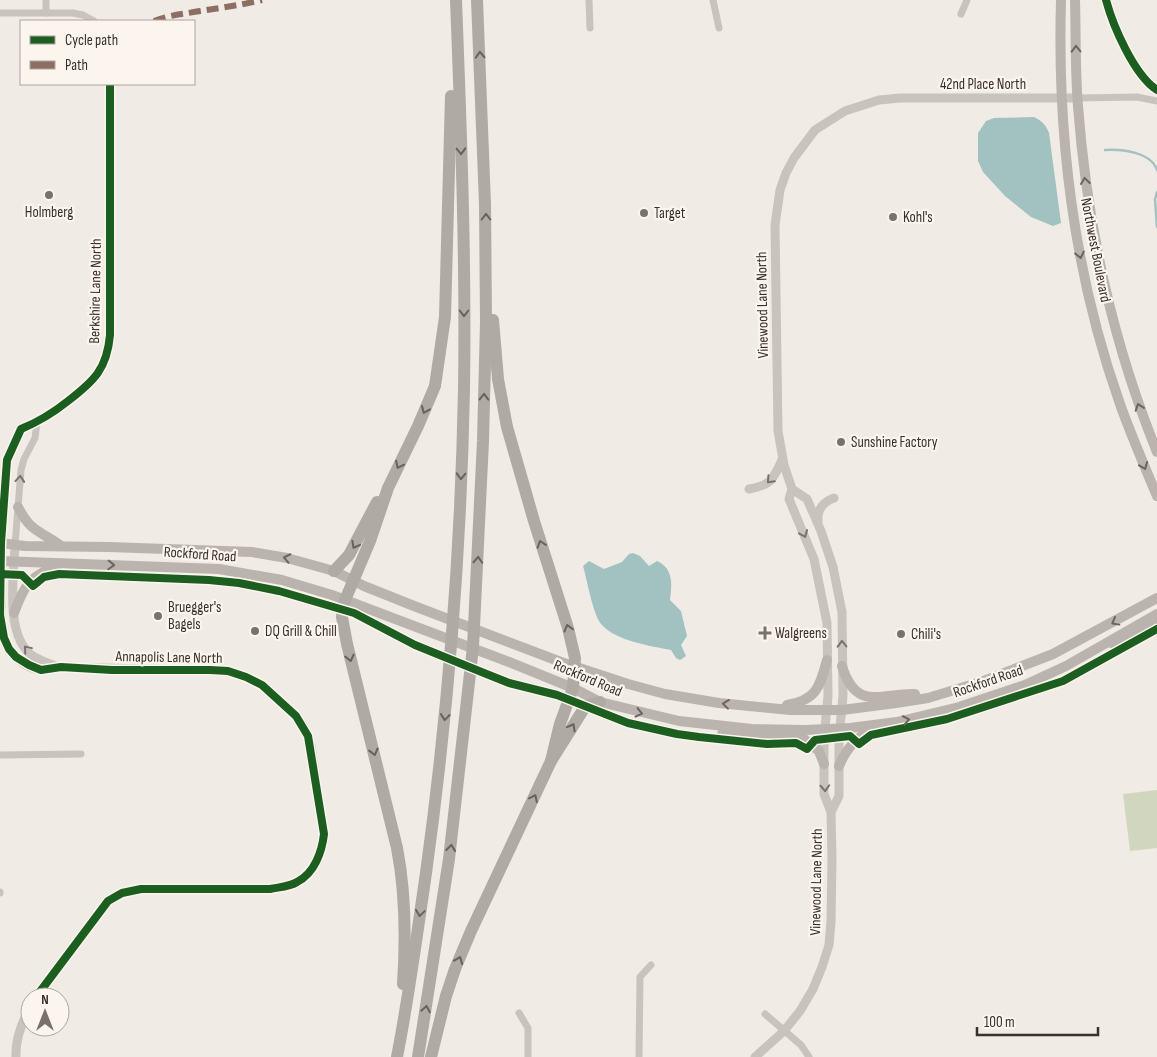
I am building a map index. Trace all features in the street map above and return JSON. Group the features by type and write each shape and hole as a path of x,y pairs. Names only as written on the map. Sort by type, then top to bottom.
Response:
{"highway":[{"path":"397,1057 413,965 438,786 450,665 458,541 464,390 464,232 456,0"},
{"path":"418,1057 449,859 472,659 483,440 486,322 486,237 477,0"},
{"path":"401,1036 406,923 402,876 341,610 370,541 388,488 428,405 435,386 445,317 452,87 458,67"},
{"path":"486,237 496,361 503,409 511,445 568,628 574,653 573,688 560,724 551,761"},
{"path":"334,571 349,555 376,504 388,488"},
{"path":"431,1057 446,996 489,891 551,761 582,710 586,706 600,702"}],"main road":[{"name":"Northwest Boulevard","path":"1061,0 1061,97 1072,207 1089,297 1120,404 1157,496"},
{"name":"Northwest Boulevard","path":"1075,0 1078,98 1088,203 1101,275 1120,347 1143,417 1157,452"},
{"path":"18,507 30,526 38,533 62,546"},
{"name":"Rockford Road","path":"0,542 15,545 252,552 311,564 334,571 414,606 575,667 628,684 665,694 719,704 760,708 842,710 896,704 928,698 994,678 1035,662 1077,642 1157,596"},
{"name":"Rockford Road","path":"0,561 212,569 242,572 297,584 408,623 509,662 573,688 600,702 679,721 752,729 825,730 881,724 923,716 987,699 1059,670 1157,614"},
{"path":"14,613 20,595 29,582 40,573 62,563"},
{"path":"1108,643 1121,643 1157,624"},
{"path":"760,708 792,704 812,696 819,687 828,660"},
{"path":"842,666 850,685 864,696 875,698 913,694 928,698"},
{"path":"679,721 691,730 804,740 819,751 824,764"},
{"path":"839,766 852,744 862,735 881,724"}],"street":[{"path":"46,0 46,13"},
{"path":"589,0 590,28"},
{"path":"713,0 718,28"},
{"path":"961,14 968,0"},
{"path":"0,13 83,15 92,20"},
{"name":"Berkshire Lane North","path":"0,542 7,460 21,429 51,414 87,387 99,371 108,349 110,335 110,85"},
{"name":"42nd Place North","path":"815,130 845,111 879,100 900,98 1138,97 1157,101"},
{"name":"Vinewood Lane North","path":"755,1057 784,1031 800,1011 822,967 832,922 831,812 824,794 828,660 825,611 814,559 789,499 792,489 782,460 778,431 777,398 775,225 777,207 786,173 794,158 815,130"},
{"path":"15,545 21,470 24,459 35,438 37,422"},
{"path":"749,489 770,483 782,460"},
{"name":"Vinewood Lane North","path":"792,489 807,499 818,524 833,567 842,612 842,710 839,796 831,812"},
{"path":"818,524 817,516 821,507 834,498"},
{"name":"Annapolis Lane North","path":"0,542 1,625 9,649 16,657 41,670 61,668 228,671 262,685 296,716 308,736 324,834 322,848 317,861 298,882 284,887 270,889 141,889 130,890 115,896 101,909 43,987"},
{"name":"Annapolis Lane North","path":"15,545 14,613 16,629 27,650 39,659 61,668"},
{"path":"0,755 81,754"},
{"path":"639,1057 640,977 651,965"},
{"path":"519,1013 528,1028 528,1057"},
{"path":"765,1014 801,1045 809,1057"},
{"path":"16,1057 15,1050 20,1032"}],"green space":[{"path":"1157,790 1157,848 1130,851 1123,794"}],"water":[{"path":"1034,117 1047,128 1049,133 1061,223 1053,226 1031,217 1005,196 983,172 978,161 978,133 986,121 994,118"},
{"path":"633,553 640,556 649,566 657,561 663,564 669,573 671,578 670,600 681,611 687,636 681,645 686,656 680,660 676,658 671,650 634,642 608,631 596,614 583,566 589,561 604,569 622,562 629,554"}],"waterway":[{"path":"1105,150 1127,151 1142,155 1149,159 1157,170"},
{"path":"1157,192 1155,199 1157,227"}],"marked path":[{"path":"157,20 262,0"}],"cycle path":[{"path":"1106,0 1119,36 1133,62 1148,83 1157,90"},
{"path":"44,987 108,901 122,893 141,889 270,889 291,885 303,878 313,867 319,854 324,834 308,736 296,716 262,685 228,671 112,670 61,667 41,670 16,657 9,649 4,638 0,615 1,543 7,460 21,429 51,413 85,387 98,373 106,357 108,347 110,335 110,85"},
{"path":"0,574 22,575 33,586 44,577 59,574 209,580 239,583 279,591 354,613 415,645 484,673 509,683 557,695 628,723 699,737 767,744 796,743 807,749 815,740 850,736 859,744 871,735 947,719 1063,681 1157,629"}],"place":[{"name":"Holmberg","path":"49,195"},
{"name":"Target","path":"644,213"},
{"name":"Kohl's","path":"893,217"},
{"name":"Sunshine Factory","path":"841,442"},
{"name":"Bruegger's Bagels","path":"158,616"},
{"name":"DQ Grill & Chill","path":"255,631"},
{"name":"Walgreens","path":"765,633"},
{"name":"Chili's","path":"901,634"}]}
